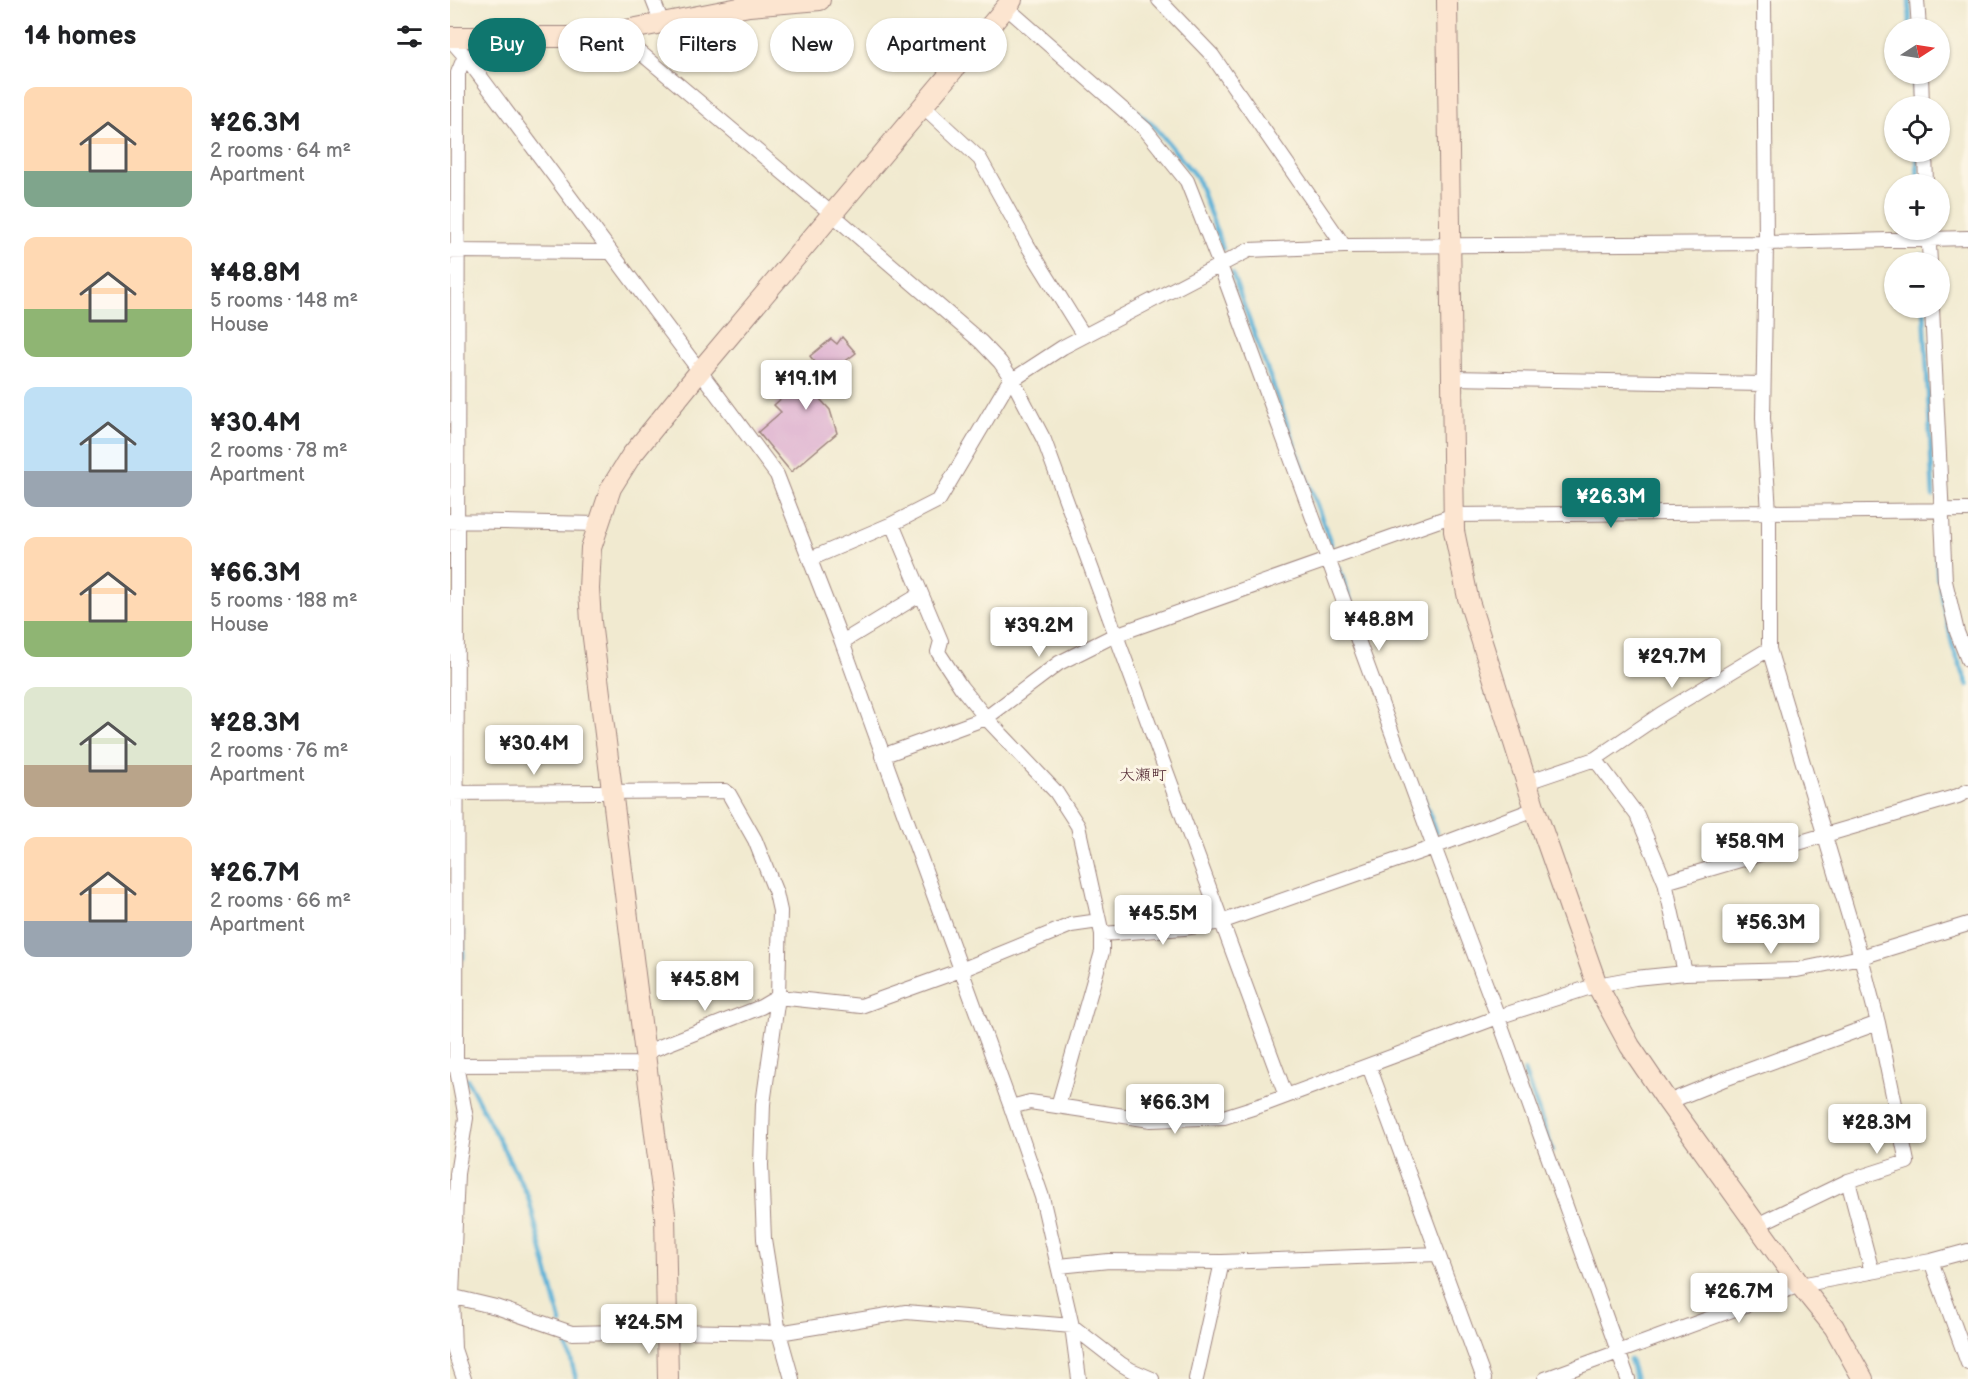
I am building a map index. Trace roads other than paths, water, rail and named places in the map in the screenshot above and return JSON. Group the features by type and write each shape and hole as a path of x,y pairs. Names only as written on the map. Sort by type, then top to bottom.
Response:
{"street":[{"path":"653,0 660,18"},
{"path":"687,18 748,6 820,0"},
{"path":"1159,0 1212,55 1344,246"},
{"path":"1447,0 1454,531 1468,598 1535,809 1597,985 1630,1046 1800,1285 1834,1327 1863,1379"},
{"path":"1757,1225 1848,1181 1907,1162 1878,1023 1861,957 1769,650 1768,512 1763,384 1766,243 1764,0"},
{"path":"1917,0 1918,18"},
{"path":"668,1379 665,1214 611,792 589,589 591,548 611,488 631,456 1009,4 1145,129 1187,181 1498,1017 1628,1379"},
{"path":"450,38 558,37"},
{"path":"450,38 777,475 842,642 1042,1197 1072,1326 1079,1379"},
{"path":"464,1379 454,1349 451,1296 457,1174 466,1118 453,1065 453,251 458,73 465,56"},
{"path":"645,56 981,342 1000,362 1012,380 1044,440 1114,635 1286,1096"},
{"path":"922,106 980,159 1028,246 1084,336"},
{"path":"810,559 892,524 939,500 1008,383 1012,380 1063,347 1250,250 1344,246 1766,243 1884,236"},
{"path":"1950,236 1968,238"},
{"path":"453,251 610,252"},
{"path":"1932,318 1945,581 1957,632 1968,660"},
{"path":"1452,378 1763,384"},
{"path":"882,756 986,718 1059,663 1114,635 1454,515 1968,510"},
{"path":"453,521 598,524"},
{"path":"892,524 941,641 938,652 961,687 986,718 1056,792 1078,826 1100,928 1102,952 1058,1106"},
{"path":"842,642 921,594"},
{"path":"1527,782 1595,759 1661,714 1769,650"},
{"path":"1595,759 1637,815 1665,882 1685,974"},
{"path":"453,793 725,791 729,794 755,840 776,893 780,911 778,997 763,1104 761,1165 764,1239 778,1333 792,1379"},
{"path":"1665,882 1958,796 1968,791"},
{"path":"453,1065 645,1058 761,1007 778,997 861,1006 961,970 1071,925 1100,928 1184,928 1221,922 1535,809"},
{"path":"1011,1107 1030,1102 1150,1120 1224,1117 1369,1066 1498,1017 1597,985 1635,978 1685,974 1797,970 1861,957 1968,924"},
{"path":"1668,1102 1878,1023"},
{"path":"1369,1066 1484,1379"},
{"path":"1848,1181 1872,1272"},
{"path":"1545,1379 1800,1285 1931,1261 1968,1251"},
{"path":"1059,1266 1109,1261 1222,1262 1437,1254"},
{"path":"1931,1261 1968,1363"},
{"path":"1196,1379 1222,1262"},
{"path":"451,1296 496,1307 572,1333 668,1331 778,1333 906,1312 1072,1326 1121,1364 1152,1379"}],"waterway":[{"path":"1909,0 1910,18"},
{"path":"1103,83 1155,127 1197,178 1223,249"},
{"path":"1913,84 1914,96"},
{"path":"1917,162 1918,174"},
{"path":"1232,273 1331,544"},
{"path":"1924,318 1933,496"},
{"path":"1934,524 1938,579"},
{"path":"1339,568 1365,641"},
{"path":"1940,587 1953,648 1968,685"},
{"path":"1421,792 1436,832"},
{"path":"463,930 463,958"},
{"path":"1524,1071 1553,1151"},
{"path":"467,1079 528,1196 561,1323"},
{"path":"1607,1300 1620,1336"},
{"path":"567,1344 576,1379"},
{"path":"1630,1360 1636,1379"}],"district":[{"name":"大瀬町","path":"1143,775"}]}
